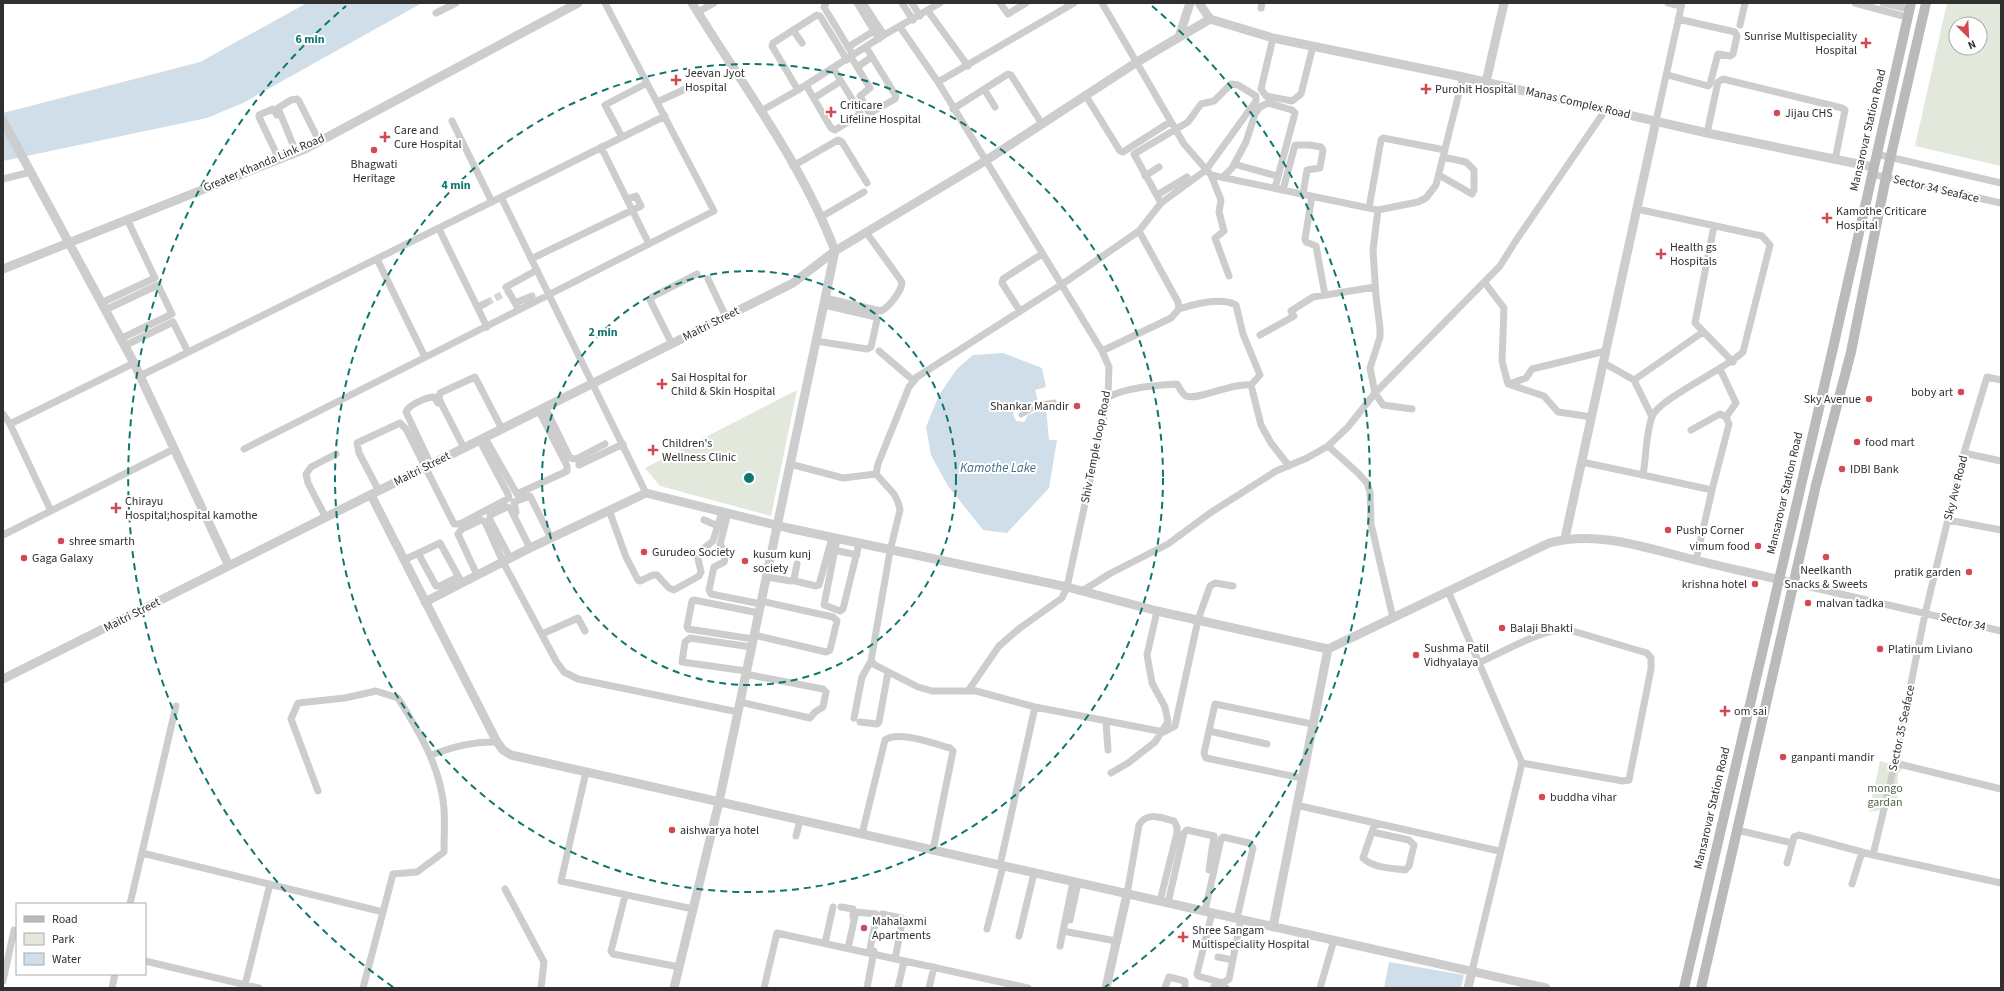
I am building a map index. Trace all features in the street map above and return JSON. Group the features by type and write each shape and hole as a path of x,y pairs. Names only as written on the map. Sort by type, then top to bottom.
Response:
{"main road":[{"path":"1701,988 1816,485 1851,352 1886,177 1926,3"},
{"name":"Mansarovar Station Road","path":"1684,988 1833,348 1909,10"},
{"path":"1833,348 1851,352"},
{"path":"1724,812 1740,815"}],"street":[{"path":"436,13 456,3"},
{"name":"Greater Khanda Link Road","path":"3,269 279,159 319,141 578,3"},
{"path":"516,308 549,294 714,211 606,3"},
{"path":"674,988 719,802 835,251 821,217 793,166 761,111 692,3"},
{"path":"698,12 714,3"},
{"path":"826,3 824,7 848,47 850,57"},
{"path":"857,3 874,31 882,37"},
{"path":"864,3 882,37"},
{"path":"902,3 916,18"},
{"path":"912,3 916,18"},
{"path":"761,111 940,3"},
{"path":"1000,3 1008,14 1026,3"},
{"path":"938,82 968,66 1074,3"},
{"path":"1102,3 1174,129 1184,144 1208,172 1221,200 1219,212 1224,226 1224,231 1215,238 1229,276"},
{"path":"1179,37 1190,3"},
{"path":"1199,3 1210,19"},
{"path":"1486,82 1504,3"},
{"path":"1565,538 1656,121 1668,75 1682,4 1668,3"},
{"path":"1740,25 1745,3"},
{"path":"1855,3 1909,10"},
{"path":"1883,3 1909,10"},
{"path":"928,10 968,66"},
{"path":"798,90 772,46 773,43 817,15 820,16 850,57 870,88 860,96 868,111 872,112 895,99 896,96 866,47"},
{"name":"Maitri Street","path":"3,679 793,283 835,251 985,161 1137,62 1210,19"},
{"name":"Manas Complex Road","path":"1210,19 1273,38 1486,82 1707,133 1835,160 1872,171"},
{"path":"1668,75 1708,86 1710,84 1718,54 1730,56 1733,54 1737,36 1735,32 1678,19"},
{"name":"Shiv Temple loop Road","path":"900,27 938,82 953,109 1102,351 1109,367 1108,397 1067,587"},
{"path":"793,30 802,43"},
{"path":"848,47 874,31"},
{"path":"1273,38 1262,89 1266,96 1286,100 1292,101 1302,94 1313,46"},
{"path":"857,67 872,57"},
{"path":"806,85 832,128 835,130 859,115 860,112 833,68"},
{"path":"953,109 1008,74 1011,75 1042,124"},
{"path":"1208,172 1223,177 1378,210 1418,202 1426,198 1434,188 1439,174 1463,77"},
{"path":"1707,133 1718,82 1722,79 1842,108 1845,110 1835,160"},
{"path":"814,98 841,82"},
{"path":"622,137 605,105 647,83"},
{"path":"876,474 878,464 909,387 914,380 1061,285 1139,231 1161,203 1208,172 1256,101 1256,96 1238,85 1231,84 1214,101 1201,104 1188,122 1134,154 1161,203"},
{"path":"657,102 692,86"},
{"path":"984,89 995,107"},
{"path":"1086,96 1122,152 1170,122"},
{"path":"295,152 278,108 290,100 297,99 299,101 319,141"},
{"path":"1223,177 1234,164 1246,142 1255,114 1260,107 1268,103 1292,110 1295,113 1275,188"},
{"path":"279,159 259,115 273,109 275,110 295,152"},
{"path":"1082,591 1111,573 1168,544 1250,487 1276,471 1328,446 1348,427 1375,393 1485,283 1500,266 1514,242 1606,109"},
{"path":"140,376 377,258 439,229 664,116"},
{"path":"3,121 134,363 229,566"},
{"path":"452,121 492,202"},
{"path":"1368,208 1381,140 1383,138 1444,153 1466,162 1474,170 1474,190 1472,194 1439,174"},
{"path":"793,166 838,140 842,142 867,183"},
{"path":"1283,190 1295,145 1303,144 1321,147 1323,150 1320,168 1307,170 1303,194"},
{"path":"601,147 649,244"},
{"name":"Sector 34 Seaface","path":"1876,154 2001,183"},
{"path":"1234,164 1277,176"},
{"path":"1145,176 1159,168"},
{"name":"Sector 34 Seaface","path":"1872,171 1886,177 2001,203"},
{"path":"3,179 30,172"},
{"path":"1157,195 1187,177"},
{"path":"821,217 864,192"},
{"path":"1312,196 1305,239 1306,242 1316,246 1325,295"},
{"path":"501,197 646,493"},
{"path":"1637,209 1762,236 1770,245 1743,352 1733,362 1661,404 1652,417 1644,475"},
{"path":"532,259 632,210"},
{"path":"1378,210 1373,250 1380,337 1370,368 1375,393 1383,405 1412,409"},
{"path":"103,307 155,278 127,219"},
{"path":"1714,226 1695,323 1733,362"},
{"path":"439,229 487,327"},
{"path":"1139,231 1178,302 1179,309"},
{"path":"824,302 881,311 885,309 902,287 902,282 866,232"},
{"path":"1020,311 1002,283 1003,279 1042,254"},
{"path":"377,258 426,357"},
{"path":"516,308 507,285 537,270"},
{"path":"672,344 650,300 652,297 698,274"},
{"path":"708,278 726,317"},
{"path":"1485,283 1504,308 1502,361 1508,384"},
{"path":"103,307 158,285 172,314 122,342"},
{"path":"1260,335 1294,316 1291,311 1313,297 1375,287"},
{"path":"505,293 516,308"},
{"path":"244,449 487,327 532,296"},
{"path":"816,340 868,349 871,347 878,320 876,317 824,302"},
{"path":"1102,351 1171,318 1179,309 1198,303 1231,302 1236,305 1242,334 1260,375 1251,385"},
{"path":"478,307 486,303"},
{"path":"122,342 173,322 188,352"},
{"path":"1634,380 1703,332"},
{"path":"1508,384 1526,378 1532,369 1606,351"},
{"path":"879,352 914,380"},
{"path":"10,424 134,363"},
{"path":"1604,363 1634,380 1652,417"},
{"path":"1720,369 1736,403 1726,417"},
{"path":"462,449 439,398 440,393 474,377 502,429"},
{"name":"Sky Ave Road","path":"1925,614 1964,453 1987,377 2001,380"},
{"path":"1108,397 1119,392 1140,388 1177,384 1185,395 1193,397 1245,384 1251,385"},
{"path":"1508,384 1544,396 1558,412 1592,418"},
{"path":"1251,385 1261,425 1271,443 1289,466"},
{"path":"462,449 434,397 430,397 408,408 406,412 407,415 454,524 460,524 509,498 483,439"},
{"path":"1021,415 1042,404 1054,402"},
{"path":"483,439 517,494 567,471 567,466 542,409"},
{"path":"542,409 570,458 576,459 605,444"},
{"path":"3,414 10,424 51,511"},
{"path":"1691,430 1720,414 1726,417 1729,424 1696,560"},
{"path":"428,466 406,429 400,423 359,442 356,446 404,560 425,602 497,742 503,750 511,755 1546,988"},
{"path":"579,465 623,444"},
{"path":"1328,446 1367,483 1370,492 1371,524 1393,618"},
{"path":"3,535 174,449"},
{"path":"1964,453 2001,461"},
{"path":"326,518 308,483 306,474 311,467 336,454"},
{"path":"1582,462 1712,490"},
{"path":"790,464 843,478 876,474"},
{"path":"876,474 894,494 900,510 890,551 872,661 862,677 857,720 877,724 879,722 888,672"},
{"path":"553,482 534,492 553,537"},
{"path":"418,553 436,586 440,586 478,575 531,547 646,493 777,526 890,551 1067,587 1157,611 1328,649 1549,543 1565,538 1581,537 1617,540 1793,583"},
{"path":"531,547 514,507 514,502 527,496 532,498 553,537"},
{"path":"531,547 510,508 507,507 490,515 490,520 507,560 542,634 559,667 564,672 578,679 738,712"},
{"path":"608,510 638,580 640,581 653,575 657,575 669,588 674,590 699,576 701,572 697,554 713,541 718,526 725,513"},
{"path":"725,513 720,545 726,552 726,558 724,562 714,567 709,590 711,594 760,606"},
{"path":"478,575 459,537 458,534 462,529 484,520 507,560"},
{"path":"704,520 718,526"},
{"path":"1948,520 2001,530"},
{"path":"834,539 834,550 824,605 840,611 843,609 859,544"},
{"path":"797,564 794,579 795,581 816,586 819,585 834,539"},
{"path":"404,560 440,543 460,580"},
{"path":"834,550 857,555"},
{"path":"767,577 791,581"},
{"path":"425,602 460,580"},
{"path":"872,661 888,672 918,687 932,691 976,691 1035,707 1161,732 1170,730 1174,726 1198,620 1210,586 1215,583 1233,586"},
{"name":"Sector 34","path":"1793,583 2001,631"},
{"path":"968,691 999,646 1020,628 1062,598 1067,587"},
{"path":"1448,591 1522,763 1499,851 1468,988"},
{"path":"694,600 760,606 833,616 837,621 830,650 826,652 753,641 687,628 692,602 694,600"},
{"path":"1111,772 1128,763 1155,742 1168,722 1165,707 1152,683 1147,656 1157,611"},
{"name":"Sector 35 Seaface","path":"1873,855 1895,763 1925,614"},
{"path":"542,634 578,618 586,631"},
{"path":"1478,663 1559,629 1566,629 1647,653 1651,658 1651,668 1629,780 1522,763"},
{"path":"740,702 810,718 815,712 823,707 826,692 822,689 746,673 682,662 685,642 690,638 753,641"},
{"path":"1273,927 1301,778 1328,649"},
{"path":"318,791 291,719 298,703 345,698 376,691 398,698 423,737 437,772 444,808 444,852 417,872 393,874 363,988"},
{"path":"1301,778 1206,758 1204,753 1215,704 1312,724"},
{"path":"130,903 176,706"},
{"path":"987,929 1035,707"},
{"path":"1106,722 1108,750"},
{"path":"1209,731 1266,744"},
{"path":"862,834 885,740 890,736 899,735 950,748 953,752 933,850"},
{"path":"431,755 457,745 482,741 497,742"},
{"path":"1895,763 2001,789"},
{"path":"586,772 561,881 625,896 693,909"},
{"path":"1296,805 1499,851"},
{"path":"1106,988 1127,894 1139,825 1143,819 1150,816 1174,821 1177,827 1164,902"},
{"path":"796,836 800,820"},
{"path":"1372,832 1409,840 1414,845 1410,866 1405,870 1368,863 1363,858 1375,823"},
{"path":"1164,902 1184,834 1189,829 1212,834 1215,838 1197,974 1198,976 1223,983 1229,979 1253,848 1249,843 1227,837 1220,839 1206,912"},
{"path":"1737,830 1792,843"},
{"path":"1787,863 1794,837 1800,835 1873,855 2001,883"},
{"path":"1852,884 1862,852"},
{"path":"142,853 383,912"},
{"path":"1021,936 1035,873"},
{"path":"1076,882 1068,932 1062,946 1076,882"},
{"path":"245,985 270,884"},
{"path":"505,889 544,962 541,988"},
{"path":"625,896 610,951 613,954 679,967"},
{"path":"825,944 833,907"},
{"path":"842,907 853,909 854,911 847,948"},
{"path":"847,948 856,912 876,914 867,988"},
{"path":"872,954 881,915 901,920 894,959"},
{"path":"3,981 14,930 16,931"},
{"path":"1068,932 1116,941"},
{"path":"764,988 777,933 1028,988"},
{"path":"1320,988 1334,940"},
{"path":"1218,958 1232,960"},
{"path":"146,961 260,988"},
{"path":"900,988 905,961"},
{"path":"929,988 934,967"},
{"path":"112,988 115,975"},
{"path":"1165,988 1169,977 1185,981 1185,988"},
{"path":"1211,988 1215,985 1226,988"}],"green space":[{"path":"1947,3 2001,3 2001,166 1915,146"},
{"path":"797,390 771,516 660,486 645,468"},
{"name":"mongo gardan","path":"1880,761 1904,768 1898,773 1897,807 1869,812"}],"water":[{"path":"307,3 422,3 243,103 207,118 3,161 3,113 200,62"},
{"name":"Kamothe Lake","path":"1003,353 1042,368 1046,387 1035,390 1038,401 1026,408 1017,408 1013,414 1016,421 1024,422 1028,415 1046,408 1049,440 1057,440 1049,488 1007,533 983,530 948,486 931,455 926,427 939,395 957,369 973,355"},
{"path":"1389,962 1464,975 1461,988 1384,988"}],"tunnel":[{"path":"486,303 505,293"}],"place":[{"name":"Sunrise Multispeciality Hospital","path":"1866,43"},
{"name":"Jeevan Jyot Hospital","path":"676,80"},
{"name":"Purohit Hospital","path":"1426,89"},
{"name":"Criticare Lifeline Hospital","path":"831,112"},
{"name":"Jijau CHS","path":"1777,113"},
{"name":"Care and Cure Hospital","path":"385,137"},
{"name":"Bhagwati Heritage","path":"374,150"},
{"name":"Kamothe Criticare Hospital","path":"1827,218"},
{"name":"Health gs Hospitals","path":"1661,254"},
{"name":"Sai Hospital for Child & Skin Hospital","path":"662,384"},
{"name":"boby art","path":"1961,392"},
{"name":"Sky Avenue","path":"1869,399"},
{"name":"Shankar Mandir","path":"1077,406"},
{"name":"food mart","path":"1857,442"},
{"name":"Children's Wellness Clinic","path":"653,450"},
{"name":"IDBI Bank","path":"1842,469"},
{"name":"Chirayu Hospital;hospital kamothe","path":"116,508"},
{"name":"Pushp Corner","path":"1668,530"},
{"name":"shree smarth","path":"61,541"},
{"name":"vimum food","path":"1758,546"},
{"name":"Gurudeo Society","path":"644,552"},
{"name":"Neelkanth Snacks & Sweets","path":"1826,557"},
{"name":"Gaga Galaxy","path":"24,558"},
{"name":"kusum kunj society","path":"745,561"},
{"name":"pratik garden","path":"1969,572"},
{"name":"krishna hotel","path":"1755,584"},
{"name":"malvan tadka","path":"1808,603"},
{"name":"Balaji Bhakti","path":"1502,628"},
{"name":"Platinum Liviano","path":"1880,649"},
{"name":"Sushma Patil Vidhyalaya","path":"1416,655"},
{"name":"om sai","path":"1725,711"},
{"name":"ganpanti mandir","path":"1783,757"},
{"name":"buddha vihar","path":"1542,797"},
{"name":"aishwarya hotel","path":"672,830"},
{"name":"Mahalaxmi Apartments","path":"864,928"},
{"name":"Shree Sangam Multispeciality Hospital","path":"1183,937"}]}
